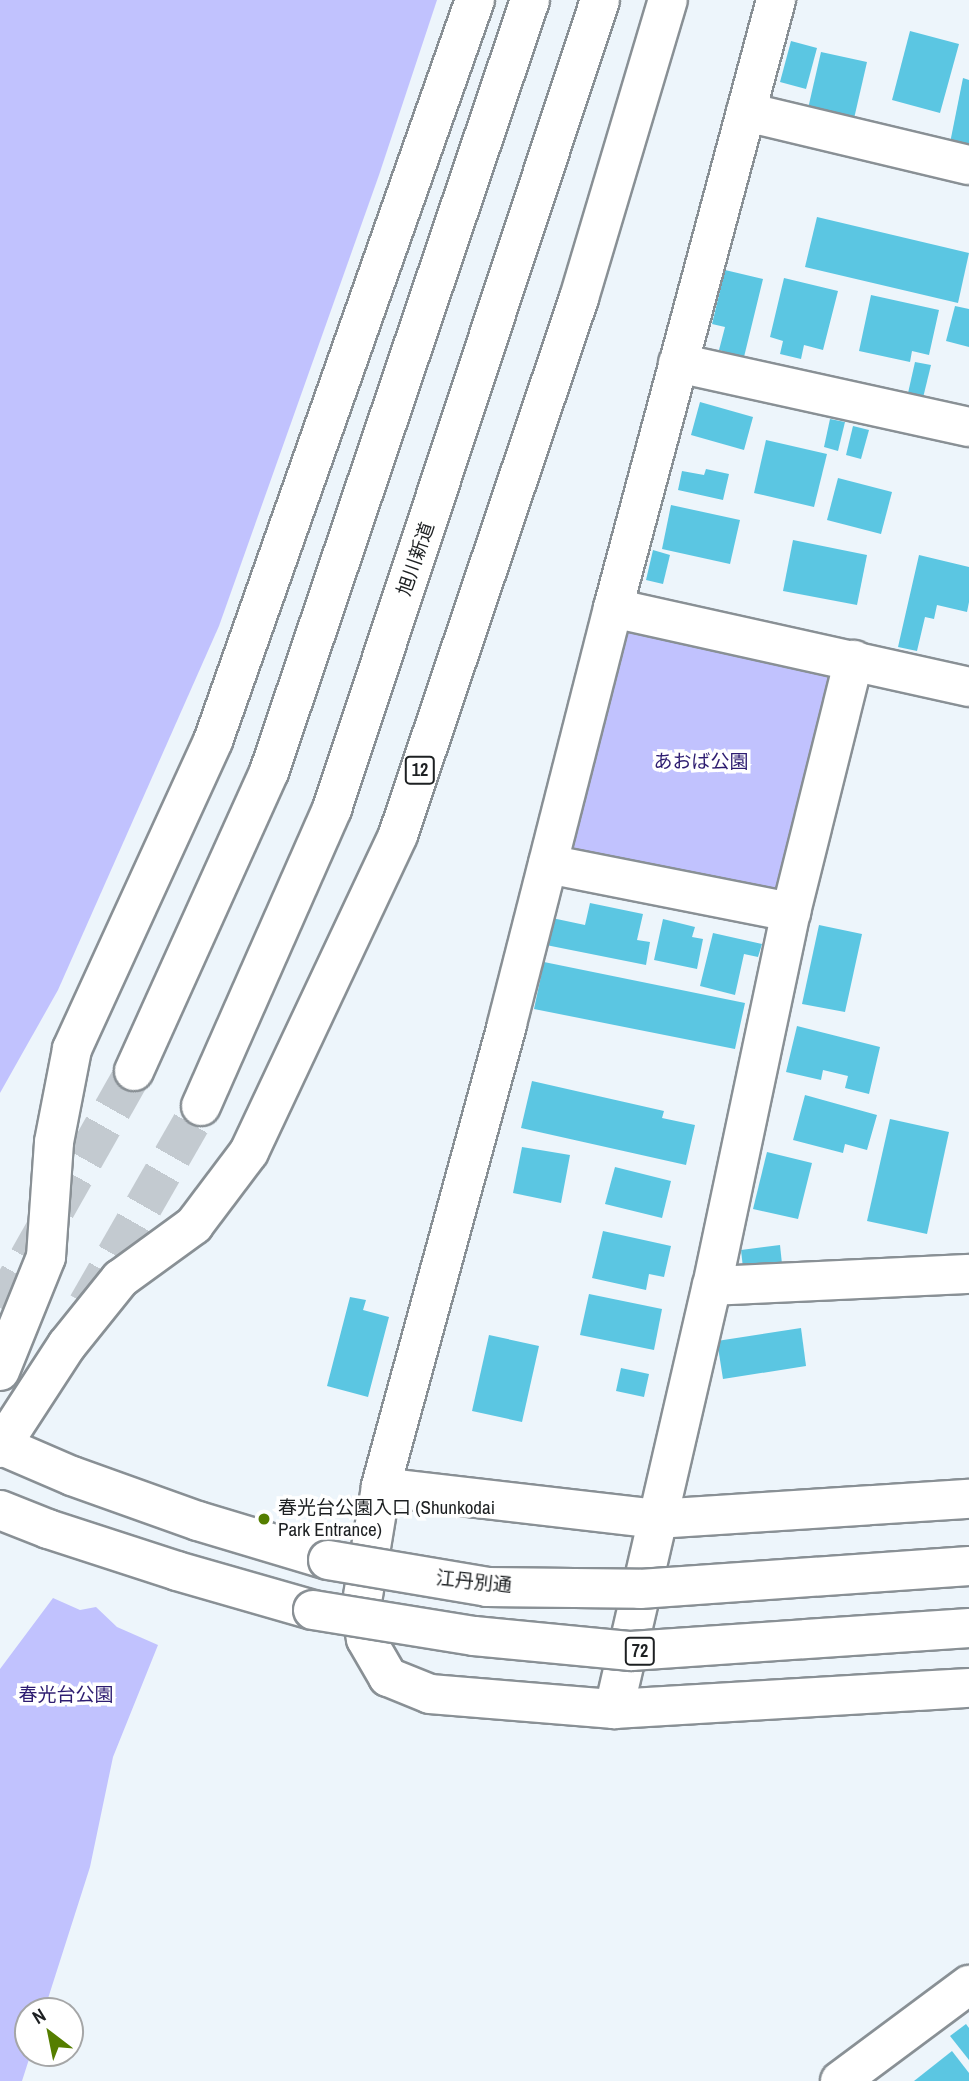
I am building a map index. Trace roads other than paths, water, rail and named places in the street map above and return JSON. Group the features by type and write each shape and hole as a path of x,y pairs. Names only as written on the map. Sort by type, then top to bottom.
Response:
{"main road":[{"path":"0,1370 46,1257 54,1142 72,1049 213,741 475,0"},
{"path":"134,1071 269,772 530,0"},
{"name":"旭川新道","path":"201,1106 332,809 600,0"},
{"name":"12","path":"0,1446 67,1345 120,1279 194,1225 249,1152 398,835 579,298 668,0"},
{"path":"776,0 612,608 548,864 381,1488 361,1608 366,1639 388,1677 430,1694 614,1709 969,1688"},
{"path":"746,112 969,165"},
{"path":"678,363 969,427"},
{"path":"612,608 969,687"},
{"path":"614,1709 712,1286 791,912 854,660"},
{"path":"548,864 791,912"},
{"path":"712,1286 969,1274"},
{"name":"江丹別通","path":"0,1446 72,1476 198,1521 328,1560 487,1587 640,1589 969,1566"},
{"path":"381,1488 656,1519 969,1499"},
{"name":"72","path":"0,1510 48,1529 177,1571 313,1610 474,1636 631,1651 969,1628"},
{"path":"840,2081 969,1985"}],"tunnel":[{"path":"0,1308 134,1071"},
{"path":"87,1305 201,1106"}],"place":[{"name":"春光台公園入口 (Shunkodai Park Entrance)","path":"264,1519"}],"park label":[{"name":"あおば公園","path":"701,762"},
{"name":"春光台公園","path":"66,1695"}]}
